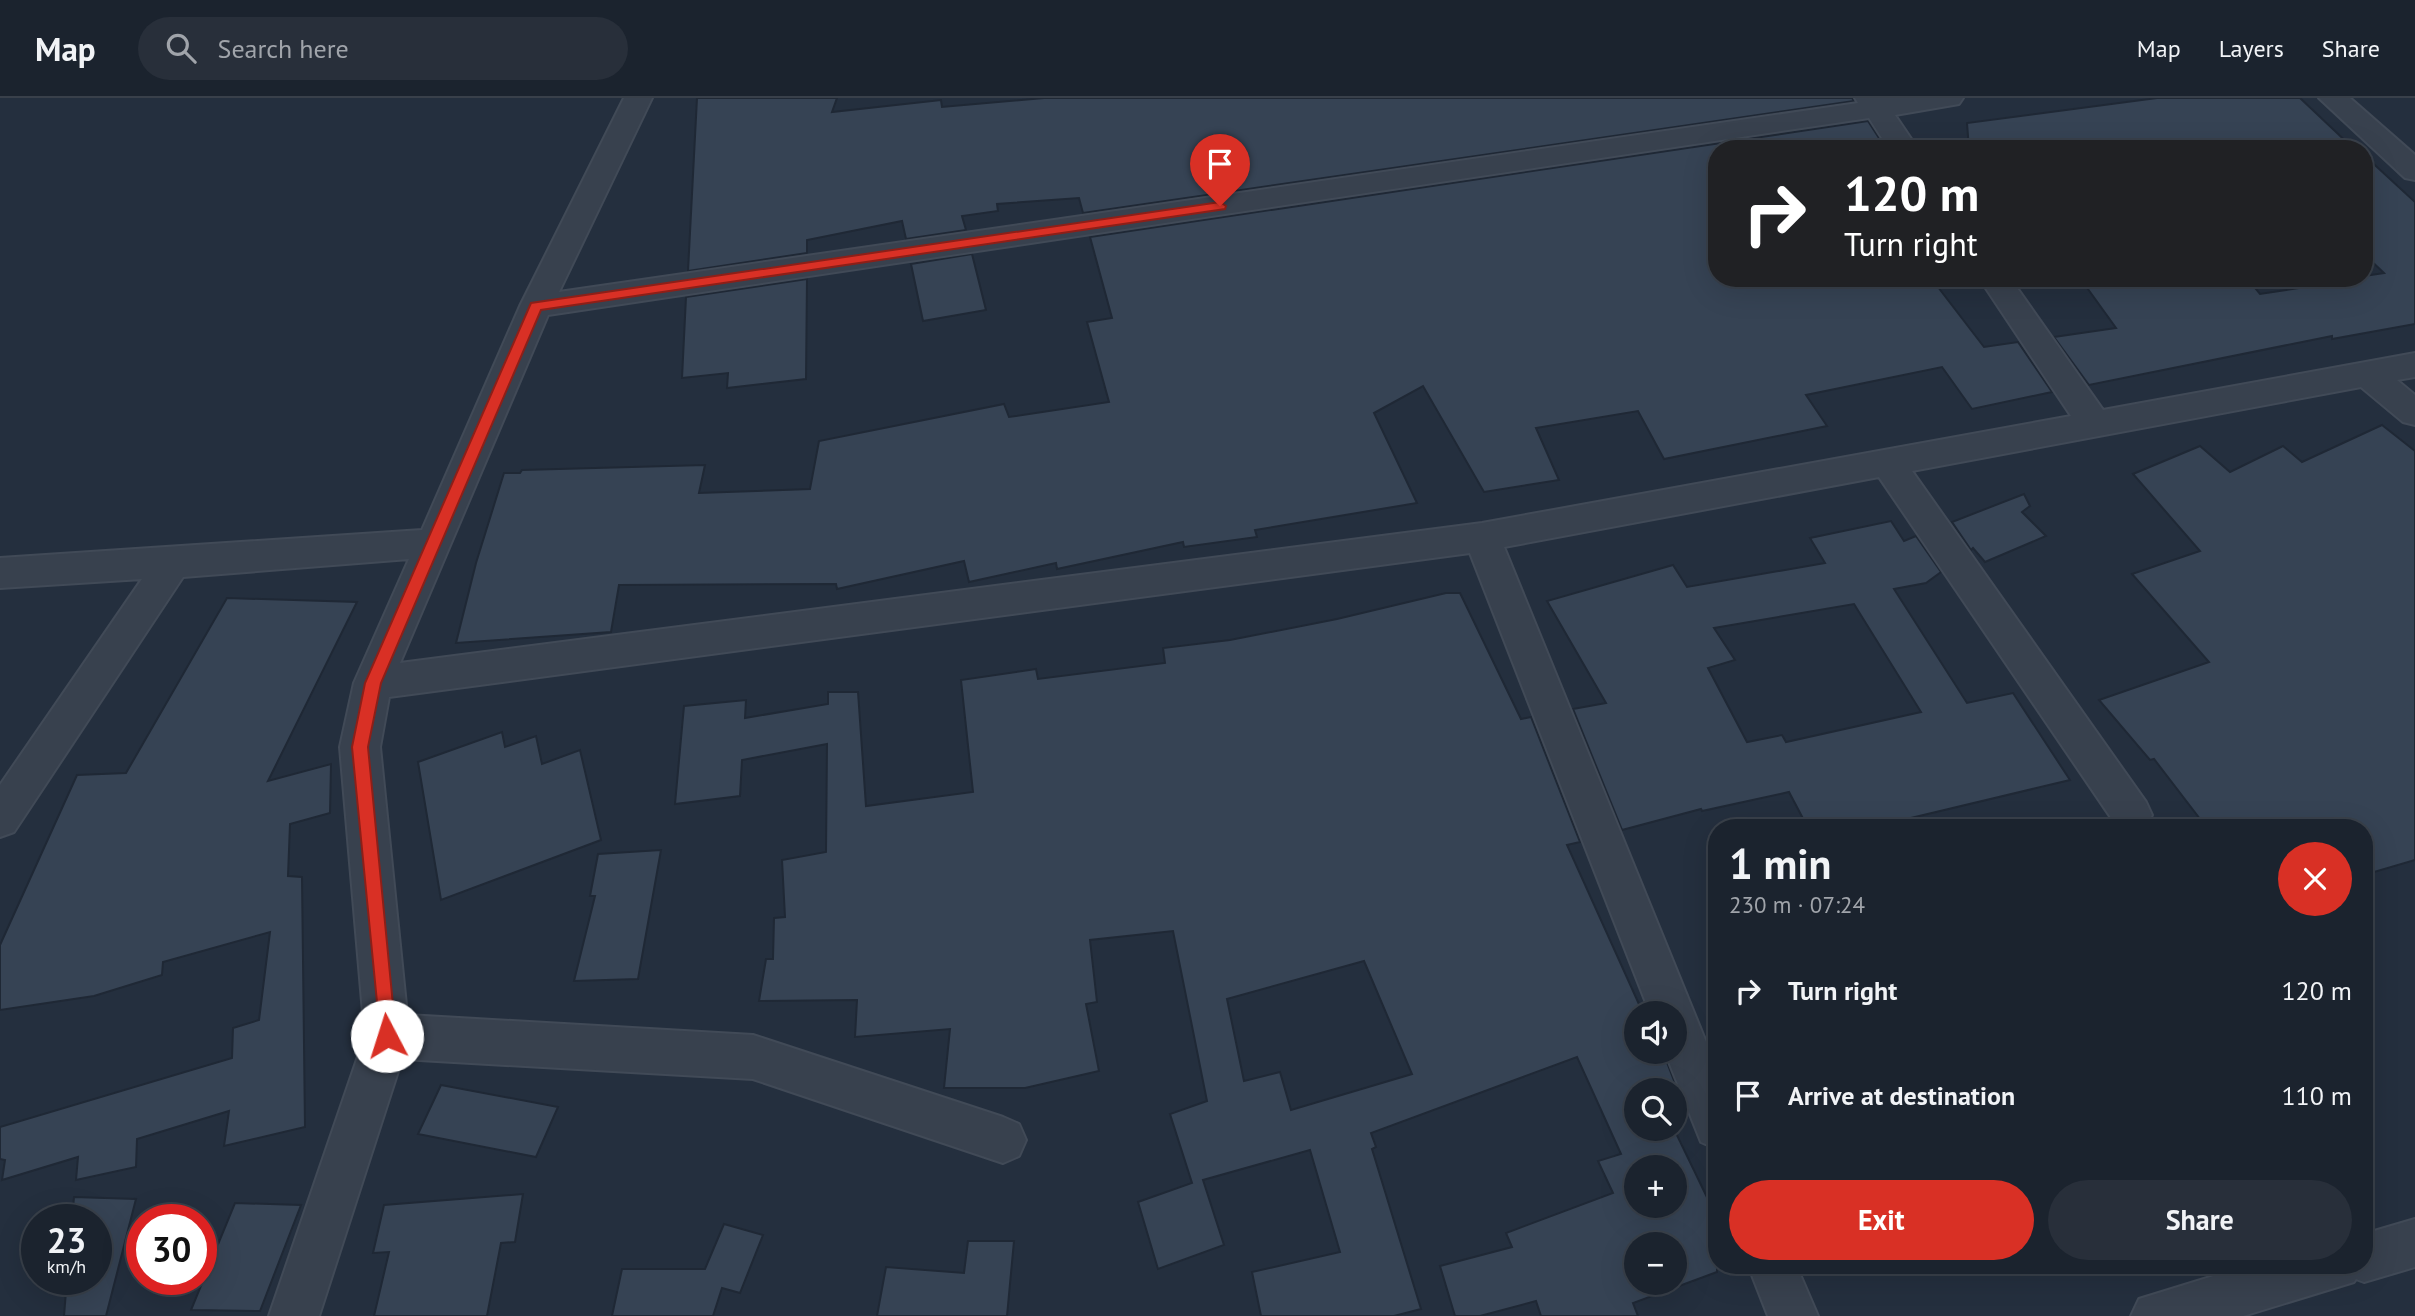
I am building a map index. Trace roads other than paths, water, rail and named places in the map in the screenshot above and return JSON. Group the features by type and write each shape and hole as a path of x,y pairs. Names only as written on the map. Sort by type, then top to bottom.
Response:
{"street":[{"path":"295,1316 387,1036 360,747 373,683 536,306 638,98"},
{"path":"536,306 1873,104 1949,98"},
{"path":"2333,98 2415,171"},
{"path":"1873,104 1898,140"},
{"path":"2000,287 2094,423"},
{"path":"373,683 1482,537 2415,365"},
{"path":"2367,374 2415,413"},
{"path":"1889,464 2132,815"},
{"path":"1482,537 1667,1001"},
{"path":"0,573 434,543"},
{"path":"0,819 173,563"},
{"path":"387,1036 753,1057 1003,1140"},
{"path":"1687,1051 1708,1104"},
{"path":"2373,1255 2415,1243"},
{"path":"1776,1274 1793,1316"},
{"path":"2156,1316 2305,1274"}]}
